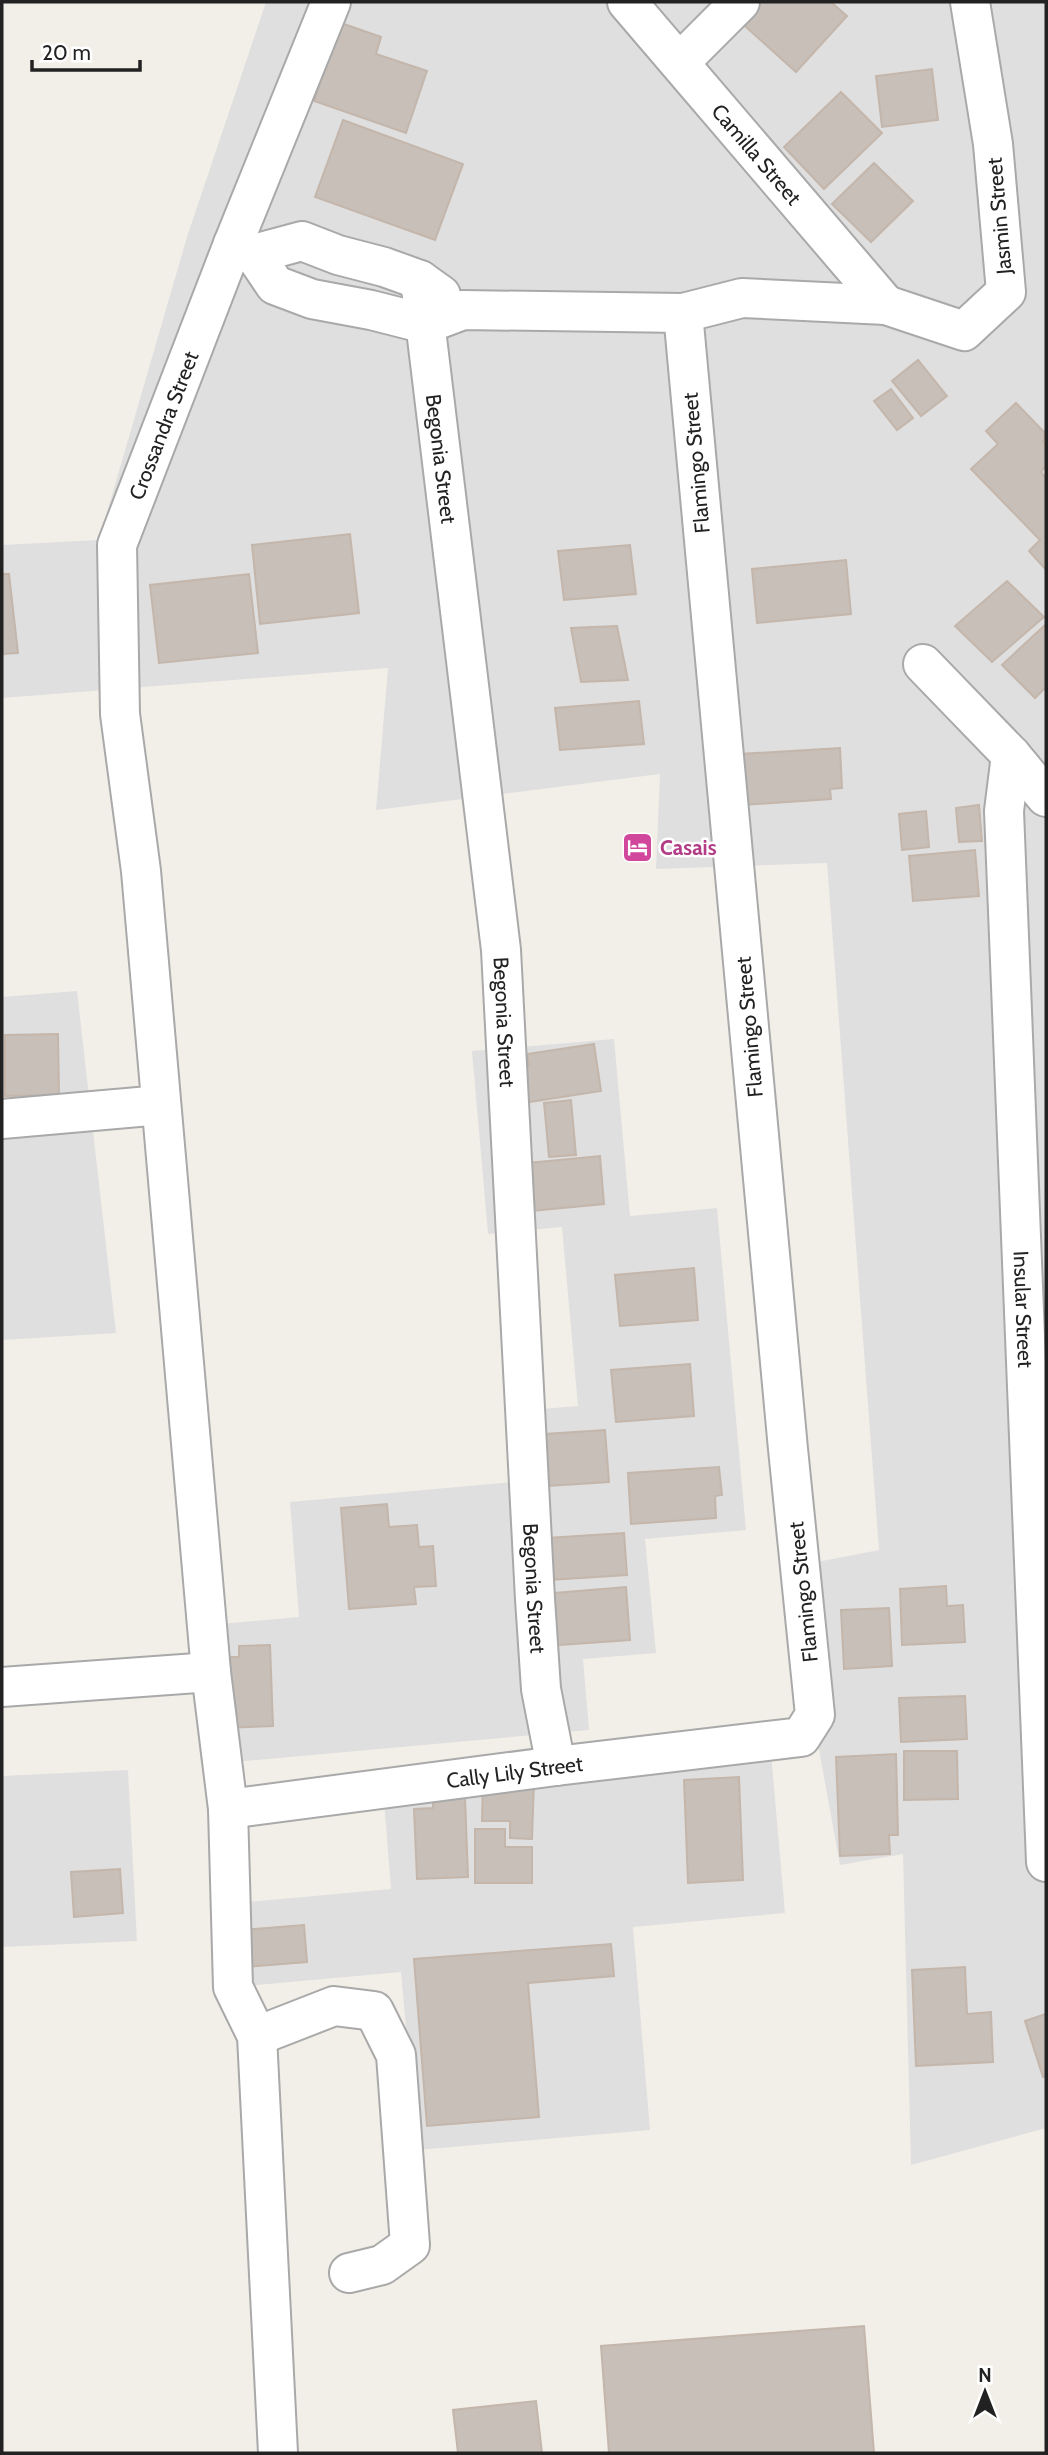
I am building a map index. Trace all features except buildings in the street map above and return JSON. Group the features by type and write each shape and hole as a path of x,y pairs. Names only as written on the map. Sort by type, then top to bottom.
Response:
{"street":[{"name":"Crossandra Street","path":"257,2036 233,1987 228,1809 211,1672 141,872 120,713 117,545 244,249 331,2"},
{"name":"Camilla Street","path":"627,2 886,305"},
{"path":"680,62 740,2"},
{"name":"Jasmin Street","path":"886,305 964,331 1006,292 993,144 970,2"},
{"path":"244,249 303,241 338,255 420,280 463,310"},
{"path":"244,249 275,285 312,299 372,310 426,324 463,310 683,313 742,298 886,305"},
{"name":"Begonia Street","path":"420,280 500,950 541,1689 556,1766"},
{"name":"Flamingo Street","path":"683,313 815,1715 801,1737"},
{"path":"923,664 1011,755 1046,797"},
{"name":"Insular Street","path":"1011,755 1004,811 1046,1863"},
{"path":"2,1119 161,1105"},
{"path":"2,1687 211,1672"},
{"name":"Cally Lily Street","path":"228,1809 801,1737"},
{"path":"278,2453 257,2036 334,2006 374,2011 396,2055 410,2245 382,2266 349,2273"}],"shaded area":[{"path":"266,2 1046,2 1046,2128 911,2165 903,1854 840,1865 786,1568 879,1550 827,863 656,869 660,774 376,810 388,668 2,698 2,545 99,540 187,237"},
{"path":"77,991 116,1333 2,1340 2,997"},
{"path":"614,1039 630,1216 717,1208 746,1530 645,1539 656,1653 583,1659 589,1730 201,1765 188,1627 299,1617 290,1502 513,1482 506,1412 578,1406 562,1227 488,1234 472,1051"},
{"path":"771,1753 785,1913 633,1927 650,2130 417,2150 401,1972 233,1987 226,1904 391,1889 383,1788"},
{"path":"128,1770 137,1941 2,1947 2,1776"}],"place":[{"name":"Casais","path":"637,847"}]}
